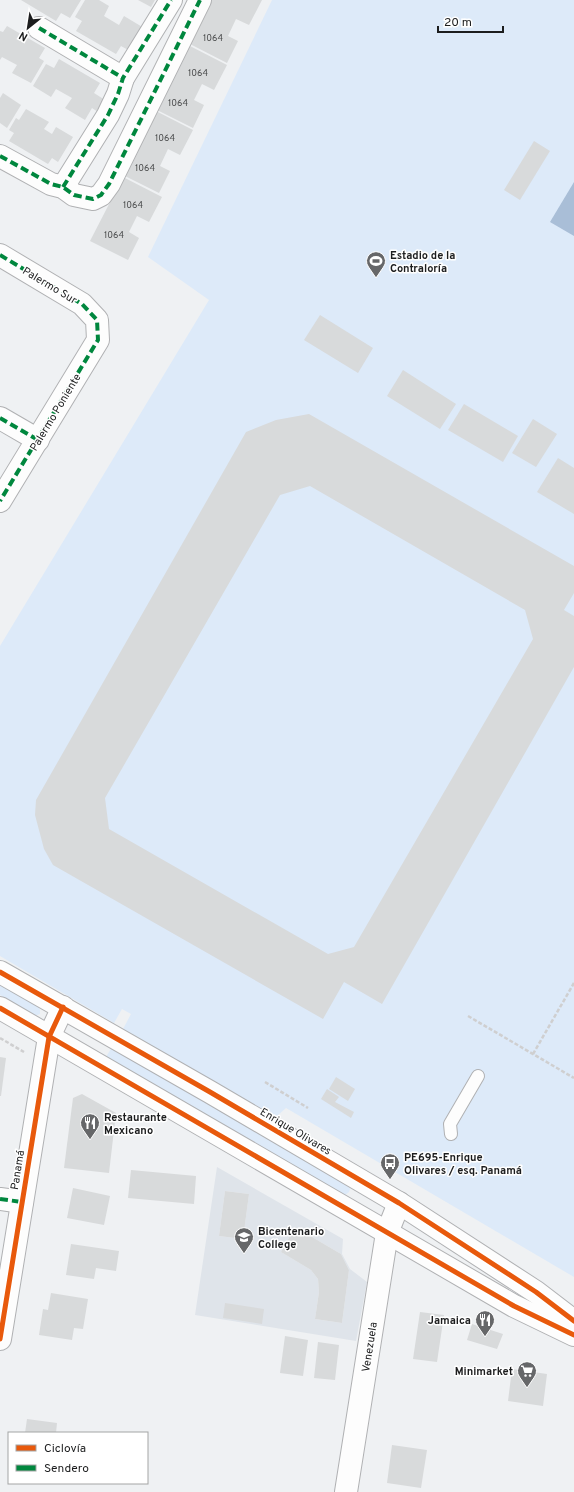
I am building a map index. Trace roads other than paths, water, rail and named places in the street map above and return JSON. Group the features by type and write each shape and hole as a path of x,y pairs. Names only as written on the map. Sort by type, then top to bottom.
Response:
{"street":[{"path":"63,187 108,115 118,94 123,78 171,0"},
{"path":"0,156 51,184 63,187 74,195 93,199 101,195 109,184 200,0"},
{"path":"39,28 123,78"},
{"name":"Palermo Sur","path":"0,255 82,304 97,320"},
{"name":"Palermo Poniente","path":"0,501 98,340 97,320"},
{"path":"0,418 38,440"},
{"name":"Enrique Olivares","path":"0,972 217,1096 399,1203 536,1292 574,1321"},
{"name":"Panamá","path":"0,1339 49,1036 62,1007"},
{"path":"0,1008 514,1306 574,1335"},
{"path":"0,1199 22,1202"},
{"name":"Venezuela","path":"346,1492 387,1233 399,1203"}],"lane":[{"path":"451,1134 450,1124 478,1076"}],"water":[{"path":"574,182 574,236 550,222"}],"place":[{"name":"Estadio de la Contraloría","path":"376,278"},
{"name":"Restaurante Mexicano","path":"90,1140"},
{"name":"PE695-Enrique Olivares / esq. Panamá","path":"390,1180"},
{"name":"Bicentenario College","path":"244,1254"},
{"name":"Jamaica","path":"485,1337"},
{"name":"Minimarket","path":"527,1388"}]}
